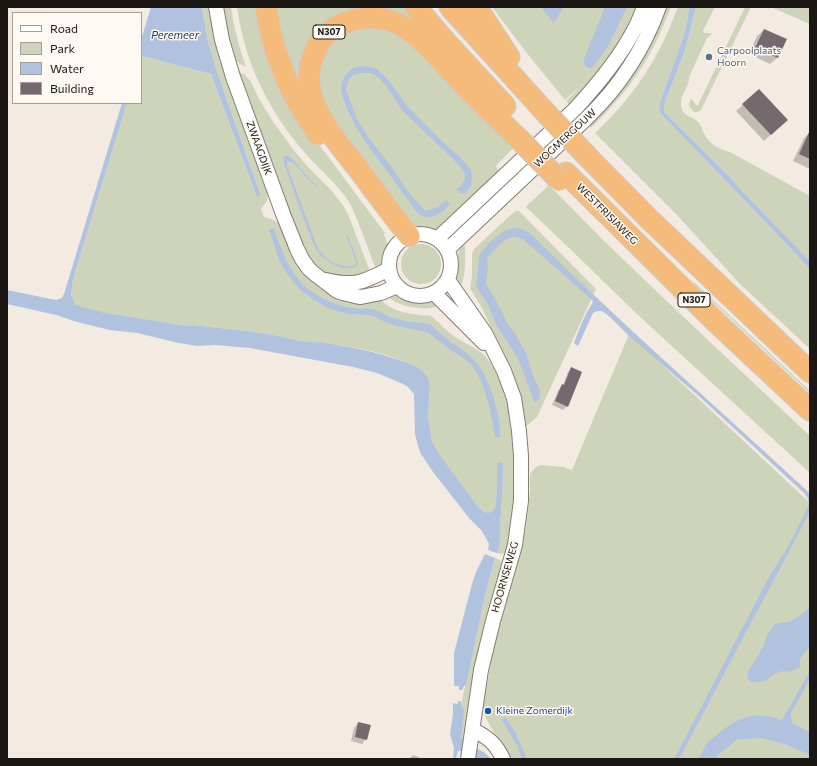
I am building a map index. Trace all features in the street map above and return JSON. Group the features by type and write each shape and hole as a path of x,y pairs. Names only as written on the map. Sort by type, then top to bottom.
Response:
{"highway":[{"path":"266,7 270,34 277,58 300,108 309,122 403,240"},
{"name":"WESTFRISIAWEG","path":"416,7 523,135 716,322 810,410"},
{"name":"N307","path":"450,7 546,113 648,218 810,372"},
{"name":"N307","path":"475,7 546,113"},
{"name":"N307","path":"403,240 326,124 312,97 309,75 313,54 320,41 332,29 348,21 364,18 388,20 405,27 428,46 463,84 523,135"}],"street":[{"name":"ZWAAGDIJK","path":"216,7 222,40 233,77 294,242 304,263 309,269 337,291 355,296 374,294 397,286"},
{"name":"WOGMERGOUW","path":"437,239 576,108 604,76 622,51 634,30 644,7"},
{"name":"WOGMERGOUW","path":"447,250 587,118 606,98 623,76 641,47 660,7"},
{"path":"423,234 437,239 449,254 451,270 448,280 439,290 424,296 414,296 405,292 393,281 389,269 391,254 403,240 413,235 423,234"},
{"name":"ZWAAGDIJK","path":"322,279 338,283 363,282 389,269"},
{"name":"HOORNSEWEG","path":"448,280 485,333 504,371 514,398 520,431 522,456 521,501 515,545 493,621 481,670 469,753"},
{"name":"HOORNSEWEG","path":"434,293 486,346 504,371"},
{"path":"473,730 489,739 496,746 503,759"}],"green space":[{"path":"202,7 210,7 268,192 267,201 261,209 264,217 281,224 288,245 302,271 378,297 387,305 398,310 410,314 431,316 452,334 481,352 494,369 502,387 508,407 514,451 514,493 507,552 502,554 497,553 500,539 503,463 497,464 495,508 491,512 485,512 479,508 440,455 432,441 428,416 430,382 421,370 390,356 367,350 322,342 302,341 273,335 193,325 187,326 127,317 80,307 72,301 71,291 73,279 127,104 142,104 142,56 211,74 257,197 260,196 216,69 207,38"},
{"path":"222,7 231,7 237,37 246,67 240,64 232,56"},
{"path":"237,7 261,7 306,127 385,233 384,235 387,249 385,259 380,267 376,269 357,218 348,200 335,184 304,152 279,119 269,102 252,66 241,28"},
{"path":"270,7 405,7 437,44 416,31 330,25 304,108"},
{"path":"492,7 640,7 625,37 571,106 566,101 584,83 565,100"},
{"path":"664,7 671,7 649,56 635,78 610,109 591,128 587,122"},
{"path":"678,7 689,7 687,23 660,102 660,113 810,269 810,349 740,284 677,215 595,133 614,114 639,84 653,61"},
{"path":"696,7 715,7 703,31 704,33 712,34 707,38 689,77 688,84 681,100 683,111 685,114 697,120 706,137 713,145 730,152 810,196 810,261 733,180 664,112 664,105 685,50"},
{"path":"745,7 751,7 701,110 694,112 689,106 690,100 692,99 696,105 698,105"},
{"path":"772,7 810,7 810,24 773,8"},
{"path":"345,27 396,28 513,148 496,166 500,173 440,230 416,228 408,225 324,112 316,64 319,54"},
{"path":"238,71 245,75 251,82 259,99 272,120 292,148 342,204 348,214 371,274 361,278 327,274 316,268 302,248"},
{"path":"549,185 603,240 810,436 810,473 638,315 526,207"},
{"path":"515,211 519,211 596,289 537,417 526,426 520,394 514,376 482,308 470,288 472,275 472,254 474,249"},
{"path":"425,244 432,247 438,253 441,264 440,272 432,281 425,284 417,284 410,281 402,272 401,260 404,253 413,245"},
{"path":"462,245 465,246 465,262 464,277 461,286 456,281 458,254"},
{"path":"694,282 810,391 810,393 694,284"},
{"path":"395,294 412,300 432,303 437,306 433,308 419,308 397,303 391,300 388,296"},
{"path":"629,334 810,503 810,759 508,759 485,716 483,709 484,700 495,640 516,568 526,527 530,491 530,474 536,467 541,465 564,467 572,470"},
{"path":"495,558 500,560 502,564 481,642 465,742 461,739 461,705 484,600"}],"water":[{"name":"Peremeer","path":"151,7 202,7 207,38 216,69 260,196 257,197 211,74 142,56 142,37"},
{"path":"541,7 563,7 554,22"},
{"path":"605,7 627,7 608,46 592,68 589,68 586,67 584,59"},
{"path":"689,7 696,7 685,50 664,105 664,112 733,180 810,261 810,269 660,113 660,102 682,41 687,23"},
{"path":"360,66 375,68 383,74 406,105 459,156 471,170 471,186 465,193 456,190 464,182 464,172 455,161 402,110 387,87 379,78 371,73 361,73 353,75 348,81 346,89 356,117 368,137 391,166 407,190 425,211 438,207 446,200 450,205 437,215 425,217 416,211 354,124 343,99 341,86 348,72 353,68"},
{"path":"122,104 127,104 73,279 71,295 75,304 105,313 187,326 193,325 248,331 301,341 321,342 384,355 417,367 425,374 430,383 428,416 432,441 440,455 479,508 485,512 491,512 495,508 497,463 503,463 500,540 497,553 488,550 489,544 481,530 469,518 421,454 415,434 414,394 403,384 377,373 353,367 250,348 215,345 197,346 179,343 137,333 110,330 56,315 7,304 7,290 56,300 62,298"},
{"path":"285,156 289,156 318,187 305,176 295,164 290,161 287,162 287,166 318,249 325,257 338,265 354,266 357,263 346,235 347,234 358,262 356,267 340,267 325,259 318,252 283,160"},
{"path":"274,228 280,247 288,264 299,280 314,293 341,306 375,310 398,319 428,324 472,358 485,376 493,397 500,428 500,437 495,437 490,409 484,389 472,365 427,332 396,326 371,315 348,314 330,309 304,293 294,283 279,260 269,230"},
{"path":"519,228 531,234 632,331 810,494 810,511 679,759 674,759 769,577 789,545 809,505 809,502 804,493 701,398 602,311 593,313 578,346 574,343 583,320 593,301 524,240 514,237 503,242 488,257 486,284 527,355 532,373 540,391 539,399 536,402 534,401 517,357 497,326 487,303 476,285 480,254 504,231"},
{"path":"485,554 495,558 484,600 466,685 462,690 459,690 459,686 454,685 454,653 472,584"},
{"path":"810,608 810,646 800,659 800,667 789,672 779,672 762,682 751,682 748,679 747,674 764,645 767,635 775,624 788,622 795,619"},
{"path":"810,671 810,679 791,713 791,719 792,723 810,732 810,755 785,744 761,738 738,739 718,755 717,759 698,759 709,742 726,727 741,719 764,716 782,720"},
{"path":"461,701 461,705 464,710 461,739 485,753 491,759 477,759 468,753 458,751 456,759 453,759 454,748 450,734 453,703 457,704"},
{"path":"506,718 515,732 527,759 522,759 518,747 501,719"}],"building":[{"path":"764,29 787,39 778,58 755,48"},
{"path":"759,89 788,120 771,135 742,104"},
{"path":"810,130 810,159 799,154"},
{"path":"571,367 582,372 568,407 555,401 562,384 564,385"},
{"path":"358,722 371,725 367,740 355,737"}],"place":[{"name":"Carpoolplaats Hoorn","path":"709,57"},
{"name":"Kleine Zomerdijk","path":"488,711"}]}
